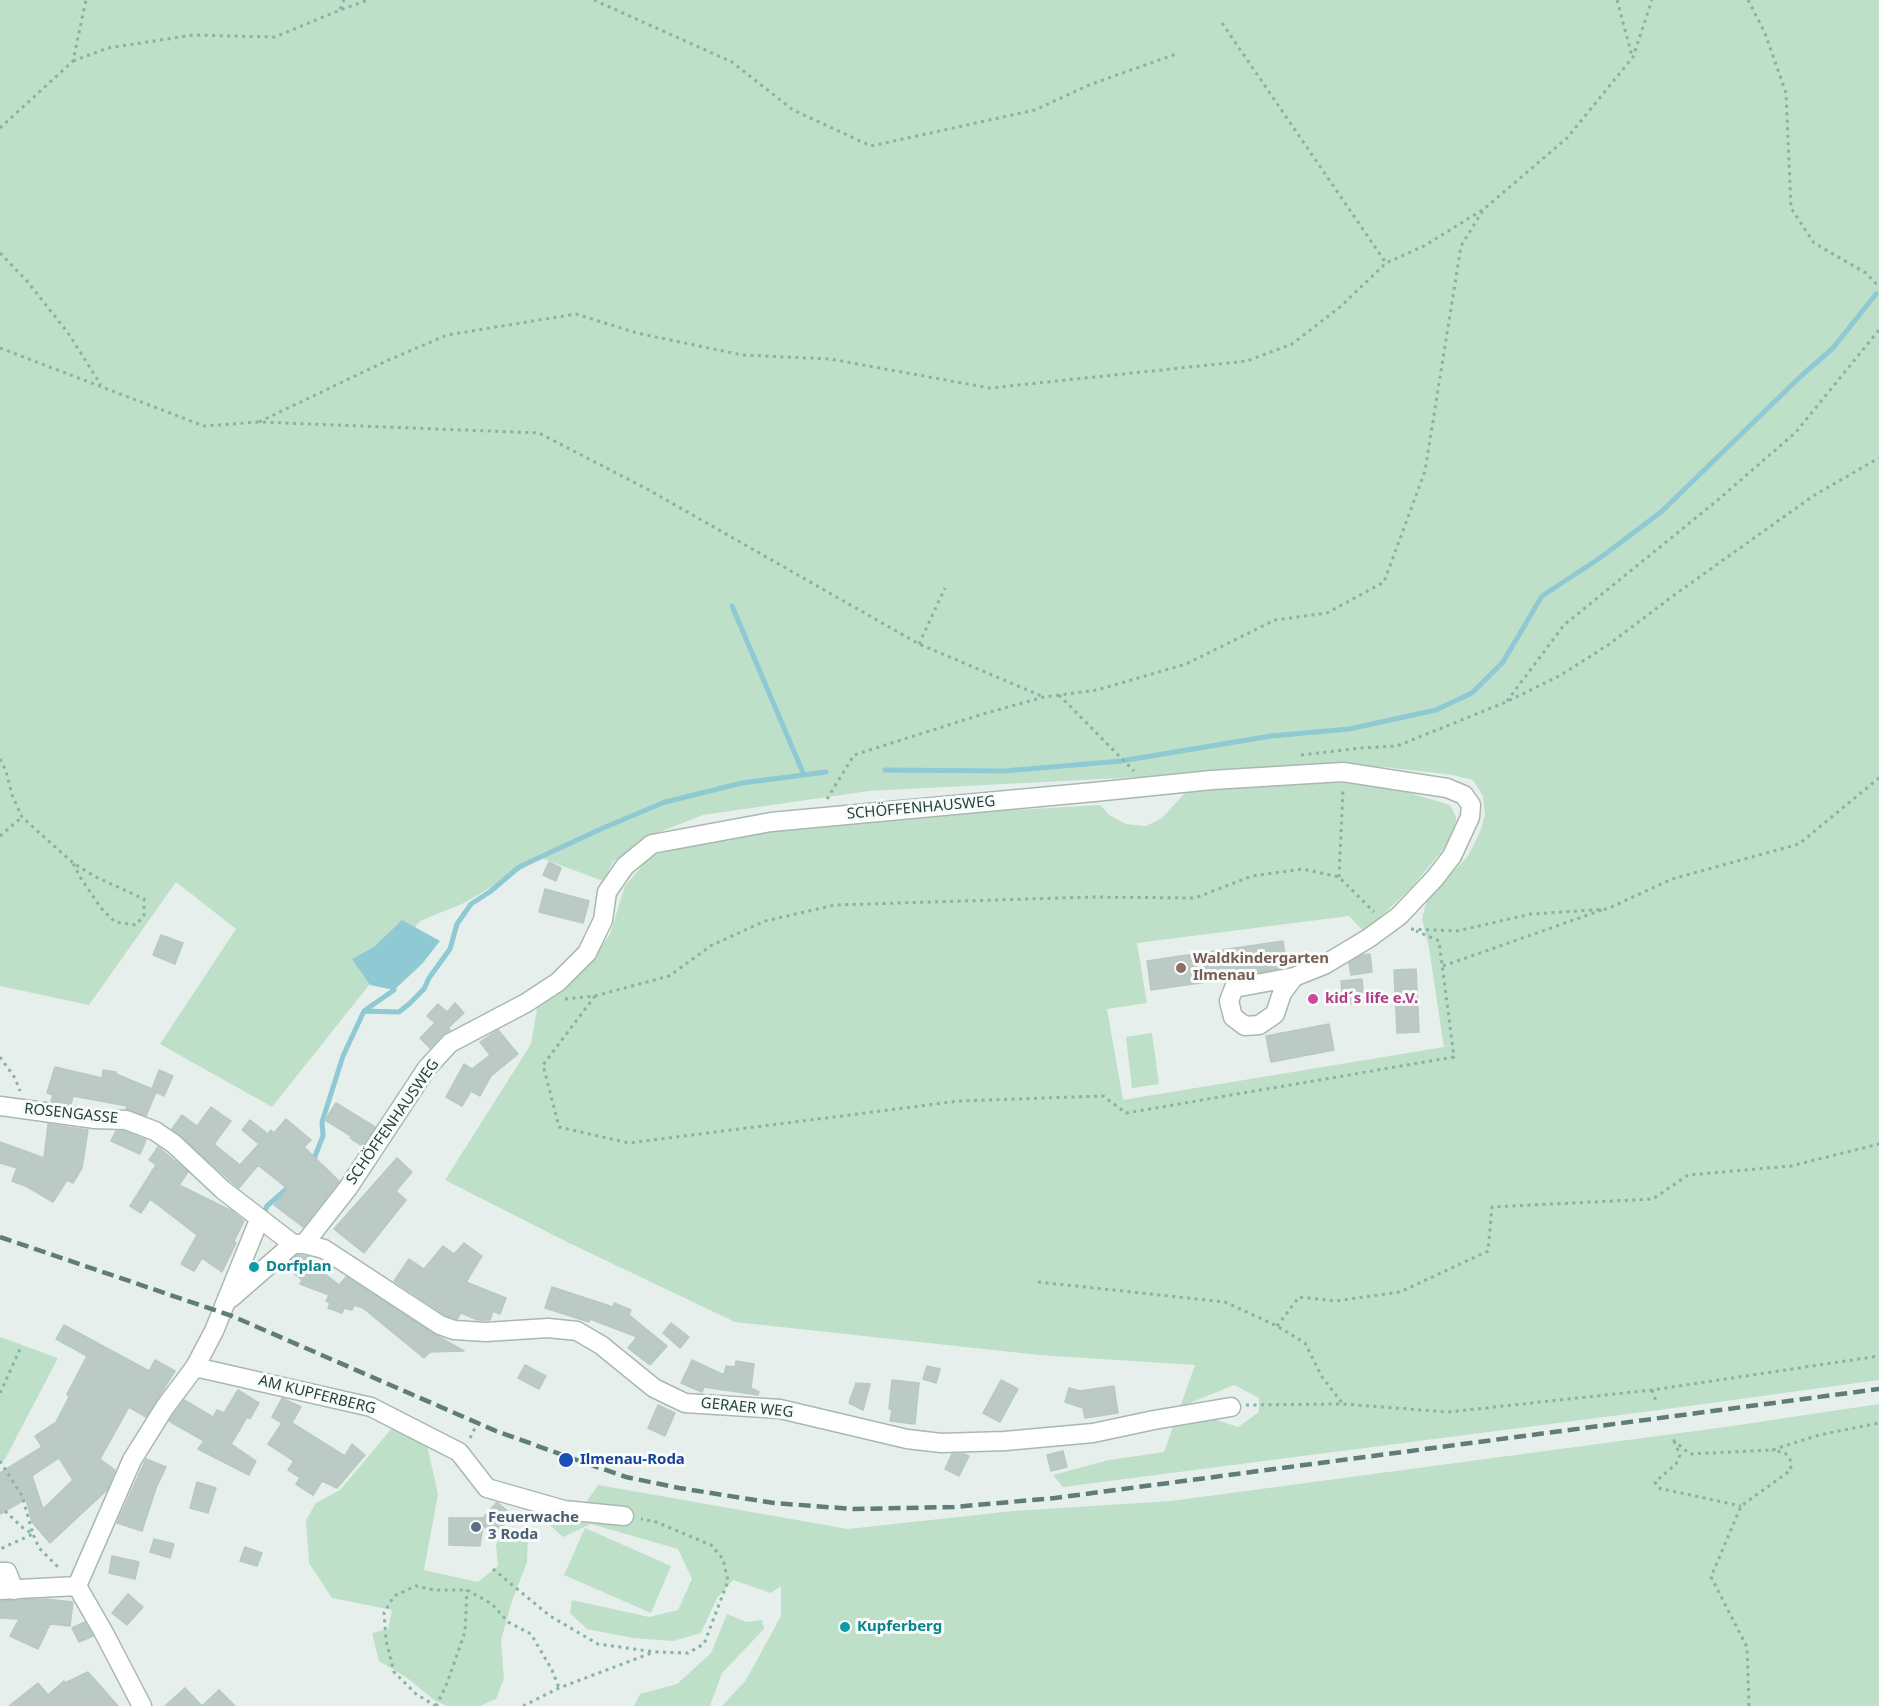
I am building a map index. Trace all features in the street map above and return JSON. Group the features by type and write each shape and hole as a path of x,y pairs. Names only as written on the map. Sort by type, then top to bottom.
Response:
{"street":[{"name":"SCHÖFFENHAUSWEG","path":"299,1244 348,1188 428,1068 450,1043 526,1003 558,982 587,953 603,920 607,892 625,866 652,844 771,822 1212,780 1343,772 1447,788 1464,795 1471,805 1470,817 1452,856 1415,900 1387,925 1324,965 1294,977"},
{"name":"ROSENGASSE","path":"0,1106 126,1120 155,1131 174,1144 256,1217"},
{"path":"77,1586 132,1460 165,1407 195,1367 228,1300 256,1217 299,1244 228,1300"},
{"name":"GERAER WEG","path":"299,1244 324,1249 440,1325 454,1330 486,1332 548,1328 578,1331 601,1345 654,1388 685,1403 780,1409 907,1438 941,1443 1005,1441 1093,1433 1231,1407"},
{"name":"AM KUPFERBERG","path":"195,1367 371,1407 459,1452 487,1488 564,1510 624,1516"},
{"path":"0,1572 7,1572 7,1590 77,1586"},
{"path":"77,1586 142,1706"}],"path":[{"path":"74,61 86,0"},
{"path":"340,10 344,0"},
{"path":"0,128 74,61 108,48 193,35 275,37 368,0"},
{"path":"594,0 732,62 793,110 871,146 1035,110 1089,85 1176,54"},
{"path":"1617,0 1633,57"},
{"path":"258,422 384,362 447,335 576,314 637,333 742,355 830,359 990,388 1247,361 1292,344 1340,307 1386,263 1424,246 1484,208 1567,138 1633,57 1652,0"},
{"path":"1748,0 1765,33 1786,93 1791,208 1814,243 1866,273 1879,287"},
{"path":"1222,22 1386,263"},
{"path":"816,818 854,755 1044,697 1097,690 1186,664 1275,620 1327,613 1384,582 1425,471 1461,246 1484,208"},
{"path":"0,253 27,281 68,333 102,387"},
{"path":"1506,702 1564,625 1719,499 1796,432 1879,330"},
{"path":"0,348 204,426 258,422 539,434 667,500 919,644 1044,697"},
{"path":"1293,756 1397,746 1506,702 1561,675 1608,645 1813,496 1879,458"},
{"path":"919,644 945,588"},
{"path":"1059,695 1149,786"},
{"path":"0,759 22,817 73,863 96,877 144,899 144,915 136,925 115,922 80,877 73,863"},
{"path":"1339,878 1343,772"},
{"path":"1443,966 1607,909 1672,879 1799,844 1879,778"},
{"path":"0,836 22,817"},
{"path":"1415,930 1439,941 1454,1057 1126,1113 1103,1096 959,1101 629,1143 559,1127 543,1065 595,996 669,976 712,945 765,921 835,905 1093,897 1195,898 1252,876 1303,869 1339,878 1387,925 1415,930 1457,931 1531,915 1607,909"},
{"path":"0,1057 15,1078 28,1110"},
{"path":"1277,1326 1299,1297 1335,1302 1400,1292 1488,1251 1492,1207 1653,1198 1688,1175 1791,1166 1879,1144"},
{"path":"1038,1282 1225,1302 1305,1342 1322,1377 1343,1404"},
{"path":"0,1393 21,1347"},
{"path":"1231,1407 1254,1404 1343,1404 1448,1412 1652,1390 1879,1356"},
{"path":"1652,1390 1656,1401"},
{"path":"1740,1506 1658,1488 1655,1482 1676,1464 1680,1455 1673,1440 1690,1454 1772,1450 1819,1435 1879,1423"},
{"path":"473,1433 475,1428"},
{"path":"1749,1706 1747,1647 1711,1577 1740,1506 1791,1470 1790,1459 1785,1453 1772,1450"},
{"path":"0,1461 22,1496 39,1548 77,1586"},
{"path":"6,1511 23,1528 33,1533"},
{"path":"493,1569 550,1616 598,1644 655,1652 688,1653 704,1644 728,1581 723,1559 711,1545 656,1522 624,1516"},
{"path":"0,1549 33,1533"},
{"path":"467,1590 465,1632 446,1686 436,1706 416,1694 394,1672 386,1640 384,1613 394,1596 416,1586 434,1590 467,1590 492,1604 508,1622 531,1634 552,1670 559,1688"},
{"path":"524,1706 559,1688 655,1652"}],"green space":[{"path":"0,0 1879,0 1879,1380 1063,1487 1053,1475 1109,1460 1164,1452 1175,1421 1214,1419 1238,1427 1259,1412 1259,1398 1234,1385 1180,1407 1195,1365 1039,1355 735,1322 569,1243 445,1180 531,1044 538,1003 588,965 610,934 625,886 648,859 674,846 846,820 1100,805 1109,815 1126,824 1146,826 1162,818 1187,791 1302,781 1383,785 1450,805 1456,817 1455,835 1411,888 1364,932 1349,916 1137,943 1147,1003 1107,1009 1123,1100 1444,1047 1429,948 1422,919 1427,900 1468,856 1480,832 1485,815 1483,796 1473,780 1453,775 1384,767 1256,767 1160,776 869,791 703,815 644,838 613,862 603,881 541,858 464,903 420,921 272,1107 160,1044 236,929 176,882 89,1005 0,986"},
{"path":"1152,1033 1159,1084 1132,1088 1126,1037"},
{"path":"0,1337 58,1358 5,1459 0,1464"},
{"path":"1879,1404 1879,1706 722,1706 746,1680 781,1616 781,1586 771,1593 733,1580 717,1598 701,1633 673,1641 633,1638 587,1629 570,1613 572,1600 649,1617 678,1610 692,1579 678,1549 591,1524 563,1537 550,1525 583,1507 598,1485 848,1529 1013,1511 1171,1501 1725,1427"},
{"path":"392,1428 426,1441 438,1494 424,1570 478,1582 498,1566 496,1544 506,1529 528,1535 527,1562 512,1601 501,1640 504,1678 496,1699 480,1706 447,1706 434,1700 406,1677 379,1661 372,1633 388,1629 392,1610 332,1598 309,1563 306,1520 316,1503 340,1490"},
{"path":"585,1528 671,1566 651,1613 564,1575"},
{"path":"727,1614 746,1622 762,1620 764,1629 722,1673 710,1706 634,1706 640,1694 677,1684 711,1653"}],"water":[{"path":"402,920 440,941 422,964 394,990 370,985 352,959 374,947"}],"building":[{"path":"549,862 561,868 556,881 543,875"},
{"path":"545,889 589,901 583,923 539,912"},
{"path":"161,935 183,943 175,964 153,955"},
{"path":"1283,941 1287,967 1228,979 1151,990 1147,961"},
{"path":"1370,954 1372,972 1351,975 1349,963 1362,955"},
{"path":"1416,969 1419,1032 1397,1033 1394,970"},
{"path":"1362,979 1364,1003 1343,1004 1341,981"},
{"path":"455,1003 464,1013 448,1028 450,1030 430,1048 420,1038 435,1023 427,1016 438,1004 447,1012"},
{"path":"1329,1024 1334,1050 1271,1062 1266,1036"},
{"path":"498,1030 518,1054 491,1076 480,1096 471,1091 462,1106 446,1097 464,1064 472,1069 490,1055 480,1042"},
{"path":"55,1067 102,1078 103,1070 116,1072 116,1074 152,1089 159,1070 173,1076 164,1096 156,1092 146,1116 126,1109 127,1106 73,1096 71,1104 51,1102 53,1095 47,1093"},
{"path":"336,1103 375,1127 362,1146 350,1138 351,1136 325,1120"},
{"path":"211,1107 231,1121 214,1144 240,1165 259,1144 242,1130 250,1120 268,1134 271,1130 274,1133 286,1119 311,1140 304,1147 339,1181 303,1227 274,1205 288,1189 258,1165 239,1188 172,1129 182,1115 197,1126"},
{"path":"48,1124 88,1130 82,1168 73,1183 67,1180 53,1202 26,1186 12,1181 17,1168 0,1163 0,1142 44,1158"},
{"path":"116,1131 124,1131 146,1140 140,1154 111,1141"},
{"path":"158,1147 188,1172 179,1185 232,1211 244,1221 222,1272 202,1258 194,1271 181,1264 197,1235 150,1199 141,1213 130,1206 156,1165 149,1160"},
{"path":"397,1158 412,1172 396,1191 406,1200 364,1253 334,1229"},
{"path":"464,1243 482,1256 466,1282 506,1298 500,1314 493,1311 490,1320 478,1320 461,1313 457,1319 445,1315 394,1281 409,1259 424,1269 443,1246 454,1254"},
{"path":"297,1255 309,1257 317,1264 315,1266 339,1285 346,1277 464,1351 430,1352 424,1358 363,1308 354,1305 352,1310 344,1308 342,1313 328,1308 330,1303 326,1301 329,1295 300,1284 302,1280 285,1266"},
{"path":"552,1287 613,1307 614,1303 631,1310 629,1315 667,1346 650,1365 628,1348 637,1337 590,1319 589,1322 545,1308"},
{"path":"671,1323 689,1337 680,1348 663,1333"},
{"path":"64,1325 149,1371 155,1360 175,1371 146,1417 129,1407 100,1459 115,1470 107,1490 50,1543 32,1522 26,1499 0,1514 0,1473 42,1447 35,1436 56,1422 69,1397 67,1394 87,1356 56,1339","holes":["59,1458 73,1480 43,1509 32,1476"]},
{"path":"692,1360 724,1375 726,1366 735,1367 736,1361 754,1364 751,1388 759,1392 758,1395 704,1387 702,1392 681,1383"},
{"path":"525,1365 546,1376 539,1389 518,1378"},
{"path":"927,1366 940,1369 936,1383 923,1379"},
{"path":"892,1380 919,1383 915,1424 890,1421"},
{"path":"1001,1380 1018,1389 1000,1422 983,1413"},
{"path":"856,1383 870,1384 863,1410 849,1403"},
{"path":"1114,1386 1118,1413 1085,1418 1083,1408 1065,1402 1069,1388 1080,1391"},
{"path":"238,1390 259,1403 250,1419 247,1417 231,1444 256,1461 249,1475 198,1449 204,1441 169,1421 184,1400 213,1417 217,1410 224,1413"},
{"path":"282,1398 301,1407 292,1423 345,1456 352,1444 365,1455 337,1488 322,1481 313,1495 296,1484 300,1478 288,1470 294,1461 268,1444 282,1423 272,1417"},
{"path":"658,1405 675,1413 665,1436 648,1428"},
{"path":"1063,1451 1067,1467 1051,1471 1047,1455"},
{"path":"952,1454 969,1456 959,1476 945,1469"},
{"path":"146,1459 166,1467 156,1488 142,1531 117,1523"},
{"path":"197,1482 216,1488 208,1513 190,1508"},
{"name":"Feuerwache 3 Roda","path":"497,1502 512,1515 494,1537 483,1525 480,1546 449,1545 449,1518 483,1518"},
{"path":"154,1539 174,1544 170,1558 150,1552"},
{"path":"245,1547 262,1553 257,1566 240,1561"},
{"path":"112,1556 139,1562 135,1579 109,1573"},
{"path":"128,1594 143,1607 127,1625 112,1613"},
{"path":"45,1599 73,1602 70,1626 50,1624 38,1649 10,1636 19,1619 0,1618 0,1601"},
{"path":"85,1622 93,1636 79,1642 72,1628"},
{"path":"88,1672 118,1706 9,1706 38,1683 48,1695 64,1681 65,1683"},
{"path":"185,1688 202,1706 165,1706"},
{"path":"219,1690 235,1706 202,1706"}],"waterway":[{"path":"885,770 1004,771 1121,761 1271,736 1349,729 1436,710 1472,693 1503,662 1542,596 1600,558 1661,512 1833,348 1876,294"},
{"path":"732,606 804,775"},
{"path":"364,1011 399,1012 409,1004 424,989 429,978 450,949 457,924 471,904 491,891 519,867 665,802 742,783 826,772"},
{"path":"313,1161 323,1136 322,1122 343,1056 364,1011 394,990"},
{"path":"264,1214 267,1206 291,1185"}],"railway":[{"path":"0,1237 232,1316 496,1431 626,1477 774,1503 853,1509 954,1507 1055,1498 1879,1389"}],"place":[{"name":"Waldkindergarten Ilmenau","path":"1181,968"},
{"name":"kid´s life e.V.","path":"1313,999"},
{"name":"Dorfplan","path":"254,1267"},
{"name":"Ilmenau-Roda","path":"566,1460"},
{"name":"Feuerwache 3 Roda","path":"476,1527"},
{"name":"Kupferberg","path":"845,1627"}]}
